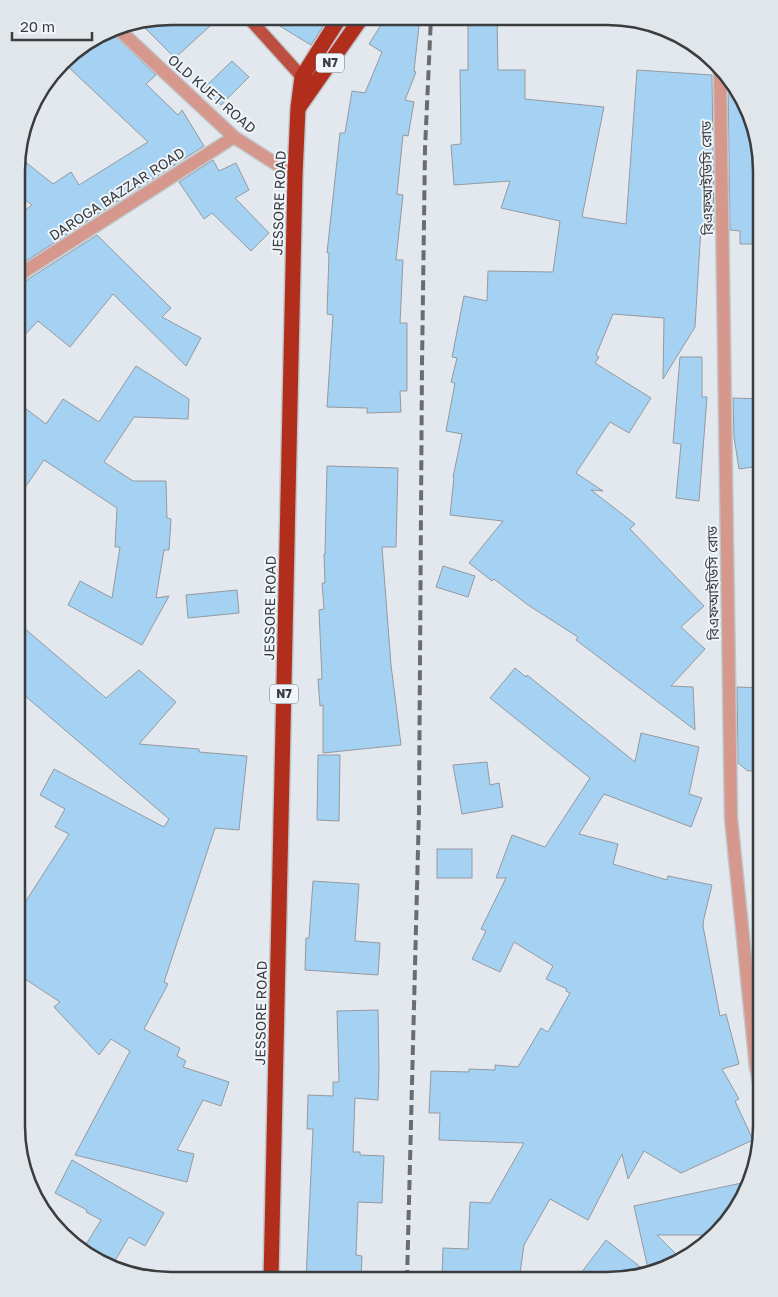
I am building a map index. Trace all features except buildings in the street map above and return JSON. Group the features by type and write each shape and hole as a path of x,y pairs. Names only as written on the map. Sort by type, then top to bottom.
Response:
{"highway":[{"name":"N7","path":"298,108 302,77 335,25"},
{"name":"N7","path":"298,108 357,25"},
{"name":"JESSORE ROAD","path":"271,1272 298,108"}],"main road":[{"path":"256,25 302,77 316,84"}],"street":[{"name":"OLD KUET ROAD","path":"123,33 234,137 295,176"},
{"name":"বিএফআইডিসি রোড","path":"720,79 731,818 753,1015"},
{"name":"DAROGA BAZZAR ROAD","path":"25,271 234,137"}],"railway":[{"path":"407,1272 419,810 425,149 431,25"}]}
